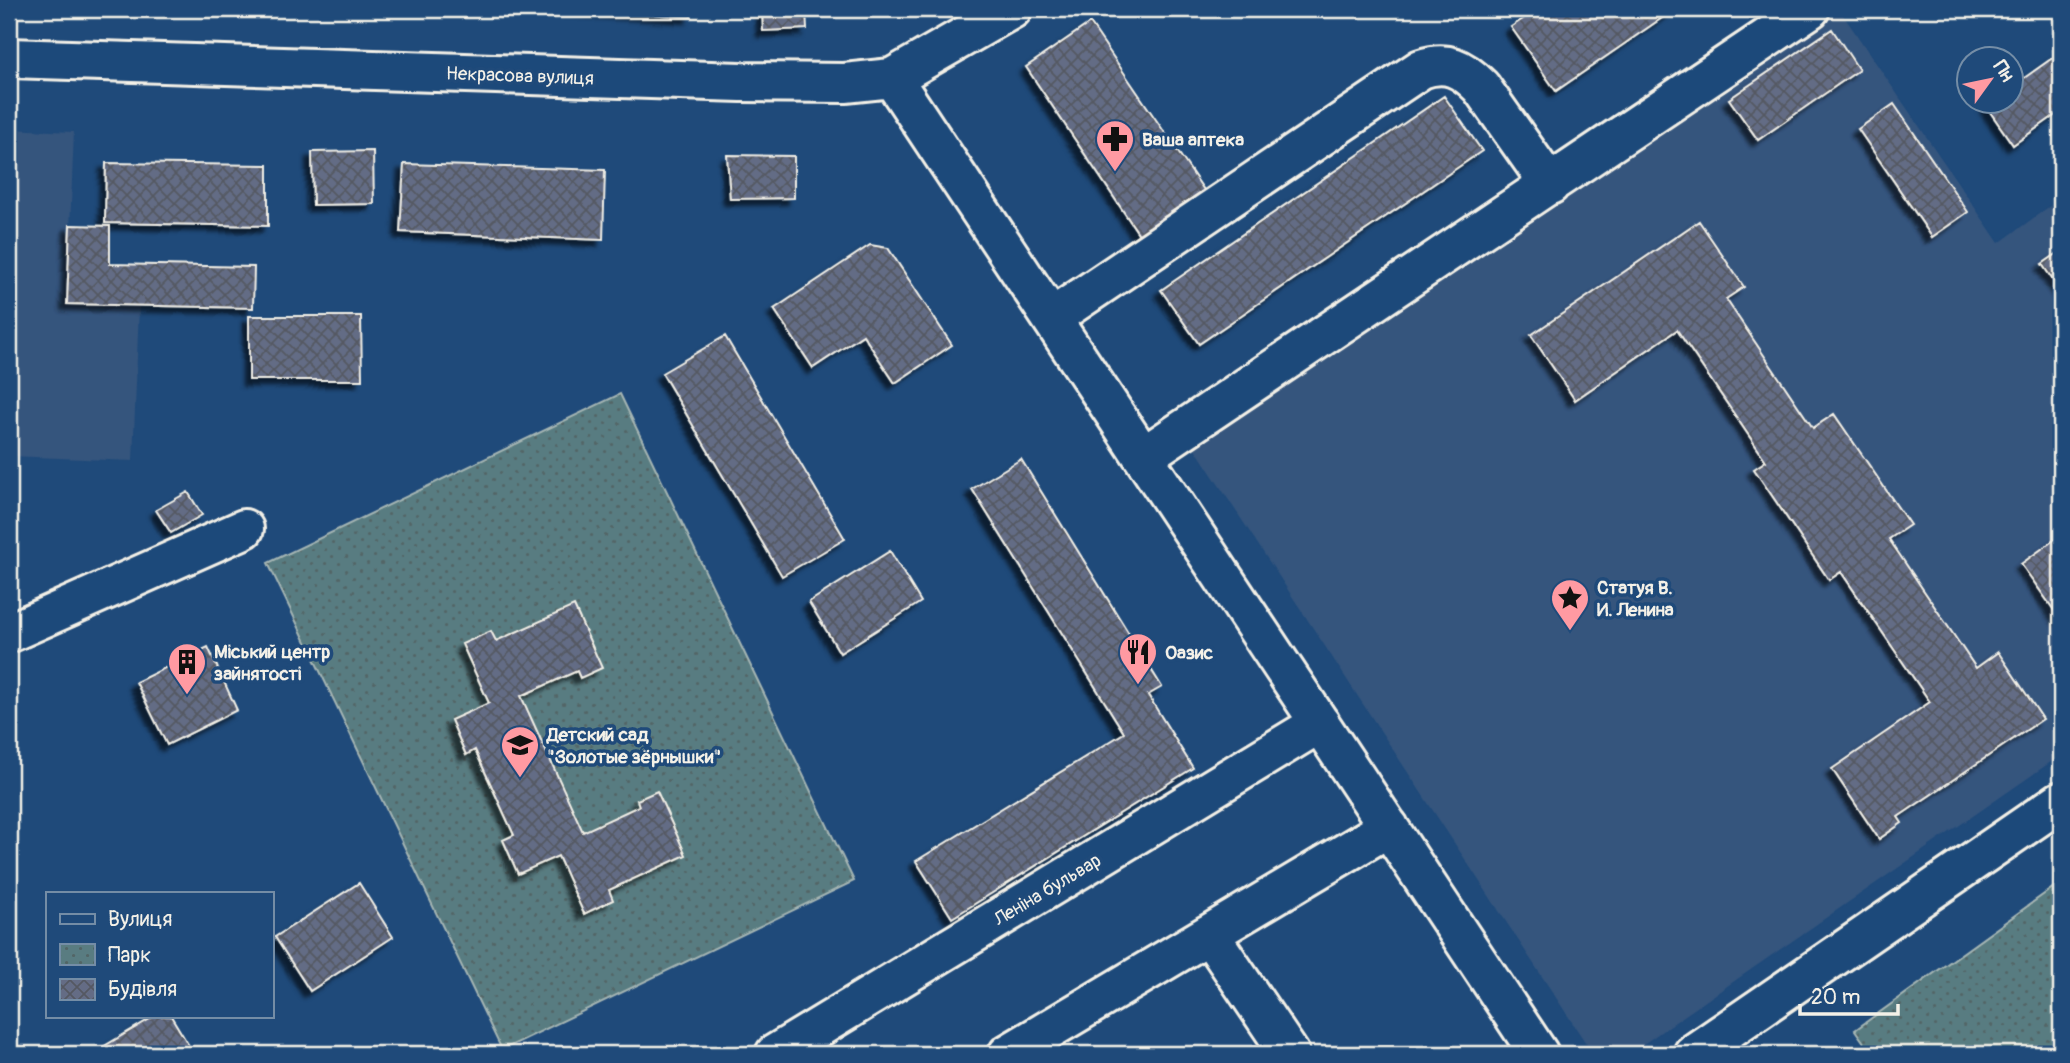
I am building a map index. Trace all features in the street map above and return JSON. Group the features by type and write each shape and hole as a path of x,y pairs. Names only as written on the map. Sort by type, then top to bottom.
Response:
{"street":[{"path":"1144,456 1810,9"},
{"name":"Некрасова вулиця","path":"9,58 740,82 845,83 892,78 995,13"},
{"path":"1053,317 1421,69 1436,64 1459,69 1481,87 1549,184"},
{"path":"892,78 1053,317 1539,1054"},
{"path":"9,632 244,529"},
{"name":"Леніна бульвар","path":"775,1054 1320,723"},
{"path":"1693,1054 2061,801"},
{"path":"1009,1054 1388,827"},
{"path":"1209,934 1290,1054"}],"shaded area":[{"path":"1809,9 1839,9 1999,243 2061,198 2061,755 1629,1054 1593,1054 1184,432"},
{"path":"9,129 74,132 67,303 139,307 133,461 9,456"}],"green space":[{"path":"620,394 854,881 502,1050 268,563"},
{"path":"2061,882 2061,1054 1872,1054 1855,1030"}],"building":[{"path":"567,9 692,9 691,17"},
{"path":"762,9 806,9 807,29 763,31"},
{"path":"1538,9 1675,9 1556,91 1511,27"},
{"path":"1090,23 1206,193 1140,236 1026,67"},
{"path":"1832,29 1859,70 1758,140 1729,99"},
{"path":"2061,52 2061,111 2013,145 1993,116 2024,116 2024,78"},
{"path":"1444,96 1482,151 1199,344 1161,290"},
{"path":"1894,104 1968,212 1932,237 1858,129"},
{"path":"373,151 374,204 313,205 312,152"},
{"path":"727,155 794,156 794,198 730,199"},
{"path":"106,163 268,165 268,226 105,223"},
{"path":"404,164 605,170 603,240 400,232"},
{"path":"1699,221 1744,287 1726,299 1813,428 1834,414 1910,525 1889,539 1976,668 1998,652 2043,719 1898,817 1902,823 1879,839 1832,769 1930,702 1841,572 1829,580 1754,469 1766,461 1677,330 1575,400 1531,335"},
{"path":"70,225 110,226 110,264 254,267 253,308 67,304"},
{"path":"870,245 888,248 952,345 895,383 863,335 813,368 774,309"},
{"path":"2061,251 2061,292 2042,264"},
{"path":"249,316 361,316 362,380 249,380"},
{"path":"725,336 845,539 782,576 662,373"},
{"path":"1021,459 1162,687 1148,695 1193,768 952,918 916,861 1124,733 972,489"},
{"path":"188,492 202,515 171,533 156,510"},
{"path":"2061,535 2061,620 2021,564"},
{"path":"890,551 921,602 840,653 809,602"},
{"path":"574,606 602,668 580,678 577,671 521,696 583,832 639,806 637,800 657,791 686,855 609,890 613,900 584,914 558,856 518,874 503,840 514,835 475,750 466,755 451,720 489,703 462,644 491,631 496,641"},
{"name":"Міський центр зайнятості","path":"208,647 237,710 167,745 136,682"},
{"path":"359,883 393,937 310,991 275,937"},
{"path":"152,1018 172,1018 194,1054 91,1054"}],"place":[{"name":"Ваша аптека","path":"1115,173"},
{"name":"Статуя В. И. Ленина","path":"1570,632"},
{"name":"Оазис","path":"1138,686"},
{"name":"Міський центр зайнятості","path":"187,696"},
{"name":"Детский сад \"Золотые зёрнышки\"","path":"520,779"}]}
